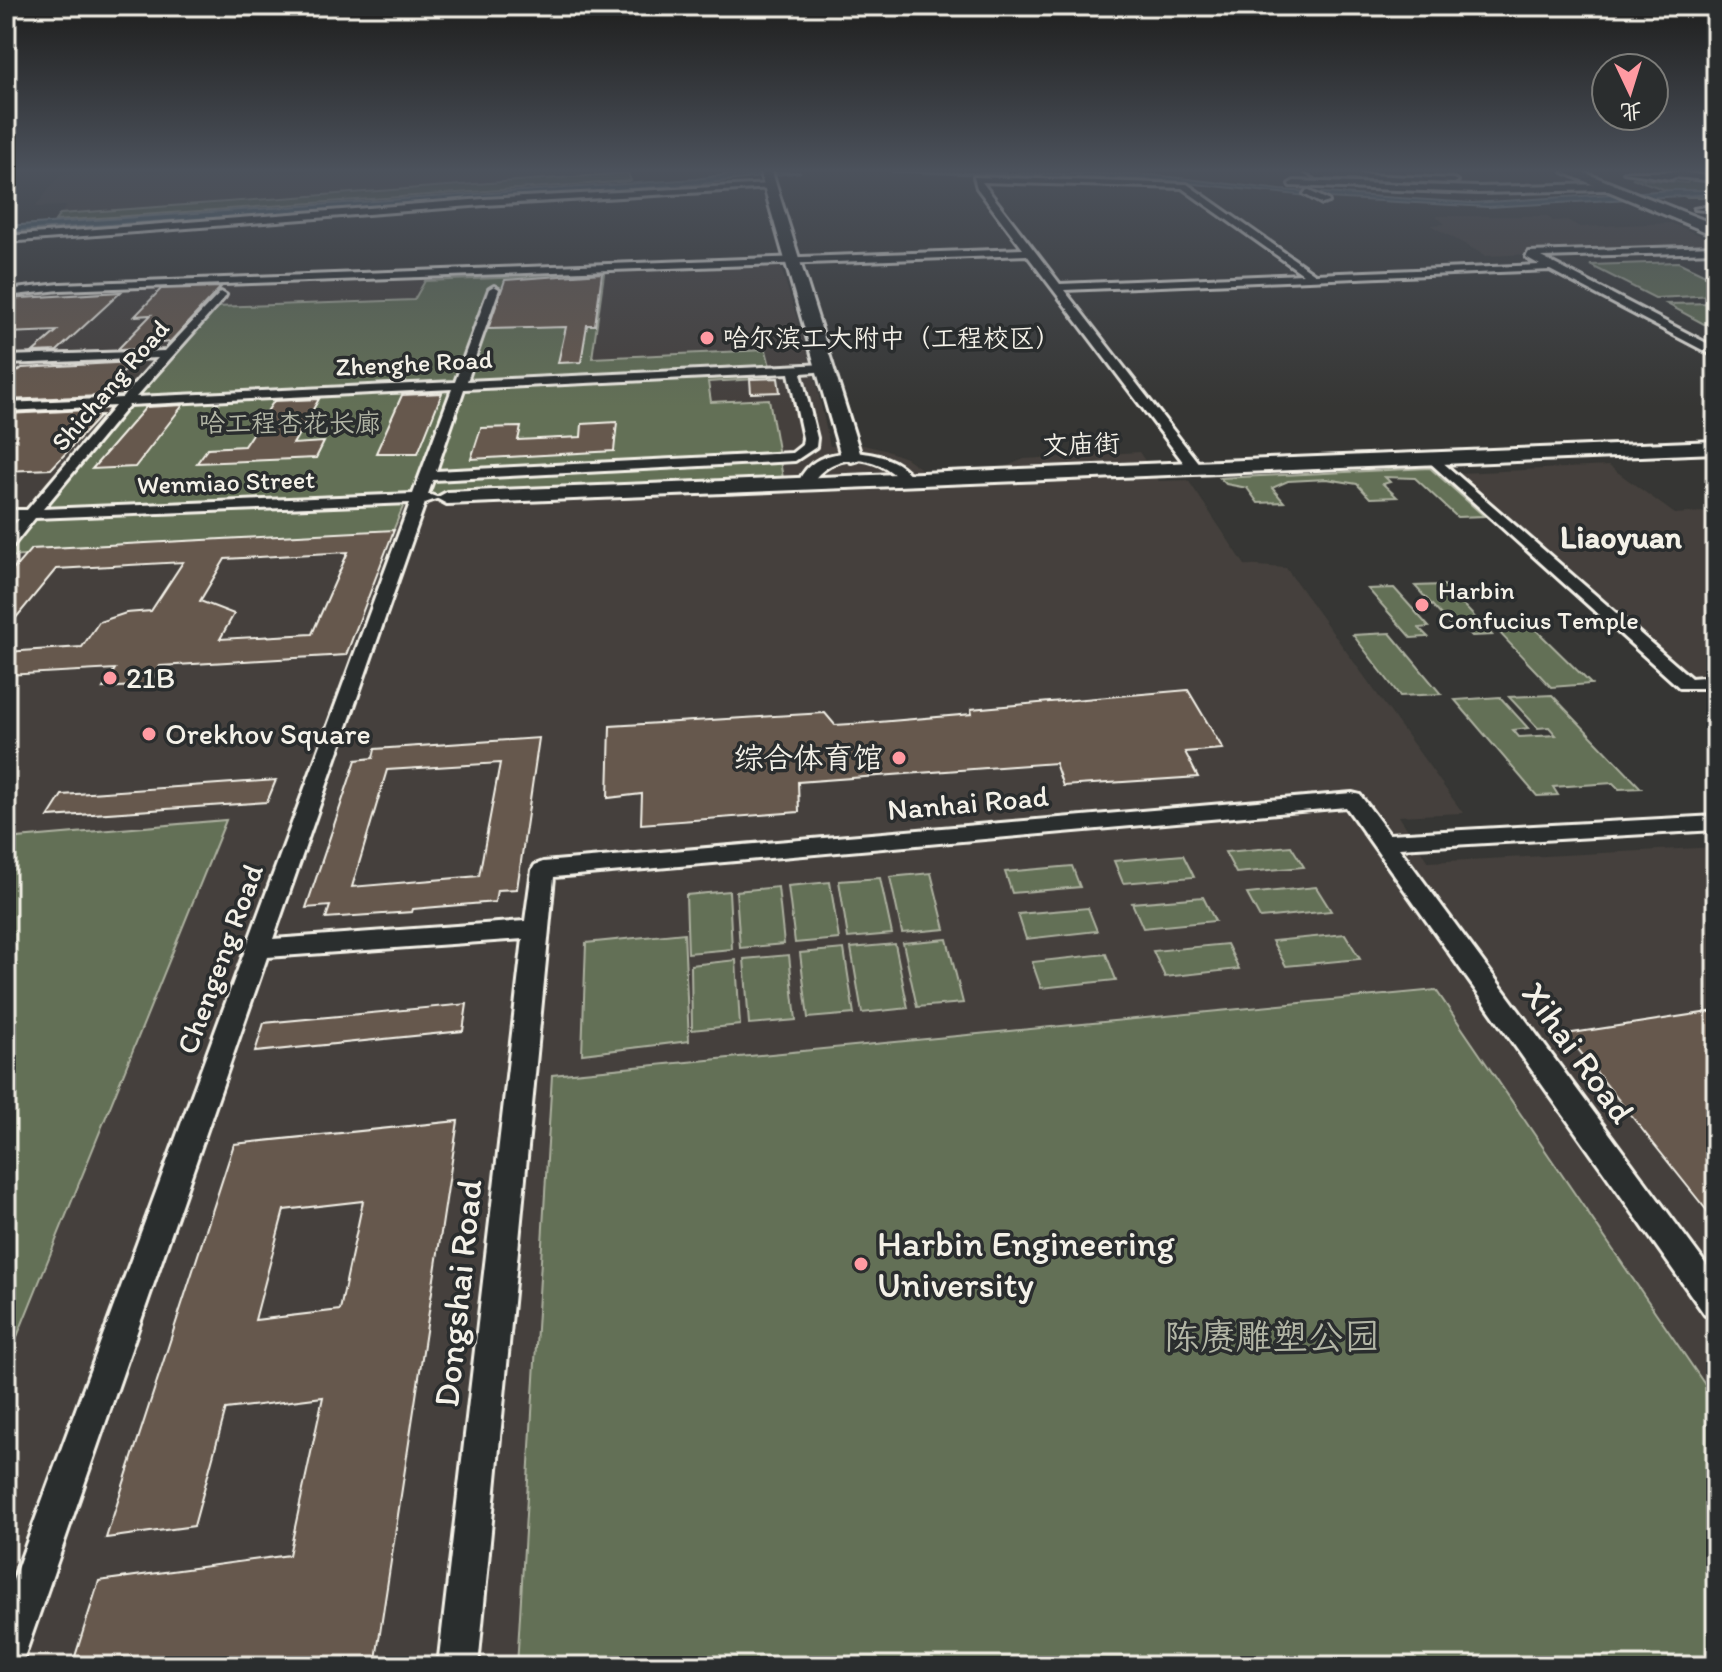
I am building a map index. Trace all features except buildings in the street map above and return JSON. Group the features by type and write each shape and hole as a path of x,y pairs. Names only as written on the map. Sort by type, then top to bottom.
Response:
{"main road":[{"path":"790,250 851,456"},
{"name":"文庙街","path":"447,498 1433,458 1712,450"}],"street":[{"path":"1275,250 1312,276"},
{"path":"1684,250 1529,255 1716,353"},
{"path":"6,293 74,286 1030,252 1195,468"},
{"path":"1058,287 1552,267"},
{"name":"Chengeng Road","path":"6,1652 494,289"},
{"name":"Shichang Road","path":"6,544 125,401 221,295"},
{"path":"6,360 167,354"},
{"name":"Zhenghe Road","path":"6,407 825,368"},
{"path":"423,487 795,457 809,447 810,438 794,370"},
{"path":"805,483 810,469 825,460 851,456 891,463 907,479"},
{"path":"1433,458 1687,684 1716,682"},
{"name":"Wenmiao Street","path":"6,515 423,487 447,498"},
{"name":"Nanhai Road","path":"536,929 543,870 1352,800 1383,842"},
{"path":"1383,842 1716,823"},
{"name":"Xihai Road","path":"1383,842 1716,1304"},
{"path":"258,949 536,929"},
{"name":"Dongshai Road","path":"458,1666 536,929"}],"shaded area":[{"path":"1475,250 1639,250 1486,256"},
{"name":"Harbin Engineering University","path":"780,264 813,369 830,446 859,444 884,450 906,458 923,470 1002,468 1024,459 1139,452 1159,481 1188,480 1245,565 1286,568 1463,813 1399,816 1428,862 1716,847 1716,1666 6,1666 6,292"},
{"path":"1609,466 1675,514 1716,511 1716,675 1692,676 1458,473"}],"green space":[{"path":"1678,262 1716,280 1716,295 1655,298 1590,265"},
{"name":"哈工程杏花长廊","path":"604,274 592,358 766,350 773,378 708,382 711,402 769,399 783,478 407,497 391,536 6,557 6,533 215,307 414,300 425,281"},
{"path":"1716,303 1716,324 1704,324 1667,304"},
{"path":"1430,468 1484,516 1457,517 1415,478 1385,477 1390,482 1383,484 1397,497 1370,498 1357,484 1327,479 1288,481 1272,488 1284,502 1258,503 1247,488 1226,484 1220,478"},
{"path":"1444,585 1492,635 1472,636 1461,624 1450,625 1415,586"},
{"path":"1394,588 1429,627 1419,628 1428,637 1411,638 1368,589"},
{"path":"1532,626 1591,684 1551,687 1495,628"},
{"path":"1390,633 1441,694 1400,696 1353,635"},
{"path":"1552,695 1641,788 1619,789 1613,783 1553,787 1558,795 1537,796 1455,700 1500,697 1528,728 1513,730 1519,737 1556,735 1549,727 1538,728 1509,697"},
{"path":"226,820 14,1344 6,1345 6,839"},
{"path":"1291,846 1304,867 1236,873 1225,852"},
{"path":"1183,855 1194,877 1123,883 1114,861"},
{"path":"1072,866 1080,887 1012,893 1005,872"},
{"path":"931,873 945,929 902,933 890,877"},
{"path":"880,878 892,934 848,938 839,881"},
{"path":"830,882 839,939 795,943 788,886"},
{"path":"778,887 784,944 740,948 736,891"},
{"path":"1316,887 1331,911 1260,918 1247,894"},
{"path":"729,891 732,949 688,953 686,895"},
{"path":"1203,897 1215,921 1143,928 1132,903"},
{"path":"1088,908 1097,931 1026,939 1018,914"},
{"path":"684,933 689,1041 582,1054 586,943"},
{"path":"1345,934 1360,959 1286,966 1272,941"},
{"path":"947,939 963,1003 917,1007 903,943"},
{"path":"895,944 908,1008 862,1013 851,948"},
{"path":"1227,944 1239,969 1165,977 1153,951"},
{"path":"844,949 854,1014 808,1018 800,953"},
{"path":"1106,954 1116,980 1041,988 1032,962"},
{"path":"789,955 796,1020 749,1024 744,959"},
{"path":"736,960 740,1025 692,1030 691,965"},
{"name":"陈赓雕塑公园","path":"1436,990 1716,1401 1716,1666 517,1666 552,1075"}],"place":[{"name":"哈尔滨工大附中（工程校区）","path":"707,338"},
{"name":"Harbin Confucius Temple","path":"1422,605"},
{"name":"21B","path":"110,678"},
{"name":"Orekhov Square","path":"149,734"},
{"name":"综合体育馆","path":"899,758"},
{"name":"Harbin Engineering University","path":"861,1264"}],"district":[{"name":"Liaoyuan","path":"1621,537"}]}
